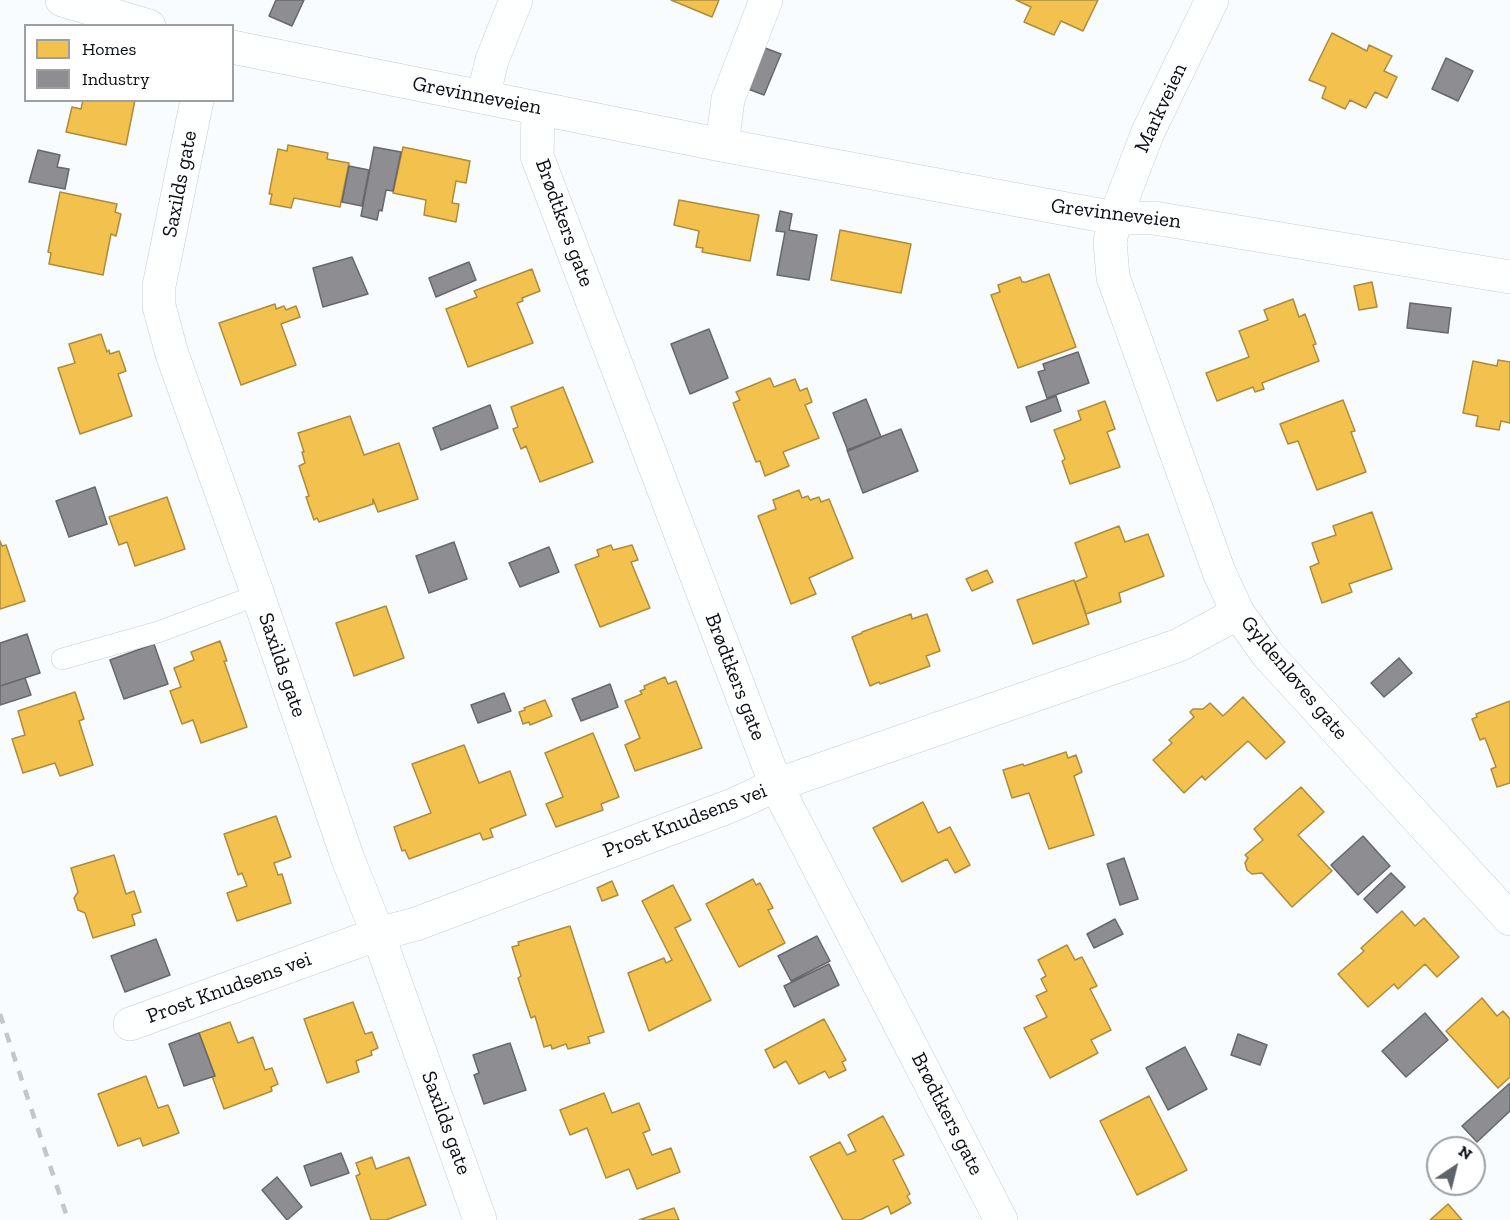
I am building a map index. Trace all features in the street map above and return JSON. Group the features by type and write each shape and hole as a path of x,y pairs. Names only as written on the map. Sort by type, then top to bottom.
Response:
{"street":[{"path":"62,0 142,24"},
{"path":"483,97 492,60 516,0"},
{"path":"722,145 728,99 766,0"},
{"name":"Markveien","path":"1115,218 1148,132 1212,0"},
{"name":"Grevinneveien","path":"234,47 722,145 1115,218 1154,218 1510,277"},
{"name":"Saxilds gate","path":"197,102 159,286 159,306 172,354 258,595 348,859 378,934 480,1220"},
{"name":"Brødtkers gate","path":"538,109 537,156 776,786 1001,1220"},
{"name":"Gyldenløves gate","path":"1115,218 1110,242 1113,277 1219,572 1238,613 1269,655 1510,919"},
{"name":"Prost Knudsens vei","path":"130,1024 378,934 416,924 733,805 776,786 1179,645 1238,613"}],"lane":[{"path":"62,659 158,632 258,595"}],"building: Homes":[{"path":"671,0 719,0 712,17"},
{"path":"1016,0 1098,0 1083,31 1061,21 1054,35 1024,22 1031,7"},
{"path":"1332,33 1367,51 1369,45 1392,56 1384,71 1397,77 1387,98 1375,92 1366,108 1350,100 1345,109 1322,98 1326,87 1309,80"},
{"path":"83,102 135,102 126,145 66,132 72,107 81,109"},
{"path":"288,145 328,153 327,159 349,163 340,207 294,198 291,208 270,204 272,194 269,194 278,149 287,151"},
{"path":"403,147 470,161 466,183 456,181 452,203 459,204 456,222 424,215 426,200 393,193"},
{"path":"60,192 117,204 115,212 121,214 116,236 111,234 103,275 49,264 51,253 48,252"},
{"path":"679,200 759,215 750,261 702,252 703,248 696,247 699,231 674,225"},
{"path":"840,230 911,244 901,293 831,280"},
{"path":"532,269 540,291 522,298 523,301 517,303 533,343 468,367 446,309 477,297 474,291"},
{"path":"1049,274 1076,347 1018,368 991,295 1000,292 998,285 1020,277 1022,282 1026,282"},
{"path":"1372,282 1377,307 1359,310 1354,286"},
{"path":"1293,299 1299,317 1305,314 1316,344 1313,345 1319,361 1262,383 1264,389 1255,392 1253,387 1217,401 1206,373 1249,357 1239,331 1268,320 1264,310"},
{"path":"275,304 276,309 284,306 286,310 296,306 300,317 281,324 296,365 241,385 219,323"},
{"path":"101,334 107,352 109,350 110,354 119,351 126,371 118,374 132,416 80,434 58,368 75,363 69,344"},
{"path":"1498,360 1510,362 1510,423 1501,421 1499,430 1476,426 1478,416 1463,413 1473,361 1497,366"},
{"path":"770,378 774,387 795,379 800,391 807,388 812,402 805,405 819,438 783,452 789,466 765,476 760,461 756,462 733,403 740,400 736,392"},
{"path":"563,387 593,462 540,482 526,446 521,449 513,429 518,427 511,407"},
{"path":"1343,400 1355,431 1351,432 1366,472 1317,490 1298,441 1288,444 1280,424"},
{"path":"1105,401 1115,429 1107,432 1120,467 1070,484 1062,461 1065,459 1054,430 1081,420 1078,411"},
{"path":"350,416 364,455 399,443 418,499 378,512 373,499 373,504 319,522 317,518 314,520 306,497 309,496 299,466 305,463 302,452 304,452 298,433"},
{"path":"799,490 802,498 808,496 810,500 819,497 821,502 829,499 853,558 809,578 816,594 791,604 758,516 776,509 773,500"},
{"path":"167,497 185,549 135,566 127,542 119,545 109,517"},
{"path":"1372,512 1392,569 1349,584 1352,592 1322,603 1310,567 1319,563 1312,543 1336,535 1333,526"},
{"path":"1119,526 1125,542 1148,534 1164,576 1119,593 1121,602 1086,614 1075,582 1087,577 1075,543"},
{"path":"0,541 2,546 6,545 25,601 0,609"},
{"path":"611,545 613,550 632,545 638,560 631,562 650,608 600,627 575,565 599,556 597,550"},
{"path":"987,570 993,582 972,591 966,579"},
{"path":"1074,580 1089,624 1033,644 1017,600"},
{"path":"386,606 404,658 354,676 336,623"},
{"path":"911,614 912,619 927,614 940,651 926,656 930,666 870,686 852,637"},
{"path":"220,641 227,661 224,661 247,727 201,743 193,720 182,724 170,691 181,687 174,668 194,660 191,652"},
{"path":"665,677 668,684 676,681 702,748 635,771 625,745 640,738 625,701 642,694 640,691 645,689 644,686"},
{"path":"75,692 84,719 79,721 93,765 60,776 55,763 23,773 12,739 25,735 18,711"},
{"path":"1243,697 1285,742 1266,759 1248,741 1205,780 1202,776 1184,793 1153,760 1172,743 1169,740 1194,717 1190,712 1193,709 1203,709 1210,703 1223,716"},
{"path":"545,700 552,716 530,725 529,722 523,724 519,712"},
{"path":"1510,701 1510,783 1497,787 1491,769 1496,767 1485,738 1480,740 1472,719 1477,717 1476,714"},
{"path":"593,733 619,797 601,804 603,810 556,827 546,804 563,797 545,753"},
{"path":"464,745 479,783 510,771 526,815 490,829 493,837 483,840 480,833 409,859 405,850 402,851 394,827 431,813 412,764"},
{"path":"1066,752 1068,758 1076,755 1082,772 1074,776 1094,835 1049,849 1029,793 1012,798 1003,770 1023,764 1024,766"},
{"path":"1301,787 1324,812 1298,835 1332,871 1292,907 1262,873 1252,874 1247,870 1245,863 1248,858 1245,855 1263,840 1254,829"},
{"path":"923,802 938,833 950,827 970,865 955,873 947,859 902,882 873,828"},
{"path":"276,816 291,857 274,863 278,875 282,874 291,903 237,921 227,893 247,886 242,873 238,875 224,834"},
{"path":"114,855 126,894 134,891 141,912 132,915 135,925 93,938 85,913 78,910 74,898 78,892 71,868"},
{"path":"753,879 756,885 760,883 773,908 768,910 785,943 739,967 706,904"},
{"path":"612,881 618,895 602,901 597,888"},
{"path":"673,885 691,920 675,928 711,1000 649,1031 628,973 664,958 666,963 672,960 642,901"},
{"path":"1402,911 1415,926 1424,918 1459,957 1437,977 1425,964 1398,989 1394,984 1368,1007 1338,974 1364,951 1361,948"},
{"path":"570,926 604,1032 588,1037 590,1043 568,1049 566,1044 552,1049 551,1045 544,1047 535,1016 531,1018 518,978 521,976 512,947 519,945 518,942"},
{"path":"1067,945 1075,960 1082,957 1097,986 1090,989 1111,1030 1091,1040 1098,1053 1050,1078 1024,1028 1047,1017 1036,996 1047,991 1041,979 1046,976 1038,960"},
{"path":"1482,998 1497,1016 1503,1011 1510,1019 1510,1077 1498,1088 1446,1031"},
{"path":"353,1002 365,1034 372,1032 378,1048 371,1051 372,1055 356,1061 359,1072 327,1083 304,1019"},
{"path":"824,1019 846,1060 842,1062 846,1070 829,1078 825,1071 799,1084 786,1061 774,1068 765,1050"},
{"path":"230,1022 238,1043 253,1037 265,1070 272,1068 278,1084 271,1087 272,1091 224,1109 199,1033"},
{"path":"146,1076 158,1108 168,1105 179,1133 143,1146 140,1138 118,1146 98,1094"},
{"path":"604,1093 612,1113 639,1103 650,1130 643,1133 652,1155 671,1148 680,1172 637,1189 629,1169 606,1178 587,1128 570,1135 560,1110"},
{"path":"1149,1096 1187,1170 1137,1195 1100,1121"},
{"path":"883,1116 904,1155 893,1160 910,1194 907,1196 911,1203 891,1214 888,1206 860,1220 843,1220 810,1157 840,1142 847,1155 856,1151 848,1135"},
{"path":"372,1157 376,1169 409,1157 426,1205 386,1220 371,1220 356,1176 360,1174 356,1163"},
{"path":"1448,1204 1462,1220 1430,1220"},
{"path":"674,1208 679,1220 639,1220"}],"building: Industry":[{"path":"276,0 304,0 292,26 269,16"},
{"path":"757,45 781,54 764,95 740,86"},
{"path":"1446,58 1473,71 1458,101 1432,89"},
{"path":"374,147 401,152 393,191 386,190 382,211 379,210 377,220 361,216"},
{"path":"38,150 60,155 57,167 69,169 65,189 29,182"},
{"path":"349,166 369,170 362,206 342,202"},
{"path":"780,211 792,214 789,230 817,235 809,280 777,275 785,232 776,231"},
{"path":"352,257 368,294 323,307 313,268"},
{"path":"469,262 476,280 436,297 429,278"},
{"path":"1410,303 1451,308 1448,333 1407,328"},
{"path":"709,329 728,378 690,394 671,344"},
{"path":"1078,352 1089,383 1047,398 1038,372 1045,370 1043,364"},
{"path":"1056,396 1061,411 1031,422 1026,407"},
{"path":"866,399 881,437 848,451 833,413"},
{"path":"490,405 498,428 441,450 433,428"},
{"path":"901,429 918,471 863,493 847,450"},
{"path":"95,487 107,524 69,537 56,501"},
{"path":"454,542 467,579 429,593 416,556"},
{"path":"549,547 559,572 520,587 509,563"},
{"path":"27,634 40,673 0,686 0,643"},
{"path":"154,644 168,684 124,699 110,660"},
{"path":"1399,658 1412,673 1384,697 1371,683"},
{"path":"25,678 31,695 0,705 0,686"},
{"path":"610,684 618,707 581,721 572,699"},
{"path":"504,693 511,711 478,723 471,705"},
{"path":"1363,836 1390,866 1358,895 1331,865"},
{"path":"1124,858 1138,899 1120,905 1107,864"},
{"path":"1391,873 1405,887 1377,913 1364,899"},
{"path":"1115,919 1123,934 1094,948 1087,934"},
{"path":"817,936 830,961 791,981 778,956"},
{"path":"156,939 170,975 125,992 111,956"},
{"path":"829,964 839,985 794,1007 784,986"},
{"path":"1425,1013 1448,1040 1406,1077 1382,1051"},
{"path":"199,1033 215,1076 184,1086 169,1044"},
{"path":"1238,1034 1267,1045 1260,1065 1231,1055"},
{"path":"510,1043 526,1090 484,1104 474,1075 479,1073 473,1055"},
{"path":"1185,1047 1207,1089 1168,1110 1146,1068"},
{"path":"1510,1083 1510,1111 1483,1136 1471,1136 1462,1126"},
{"path":"341,1153 349,1173 311,1186 304,1166"},
{"path":"277,1177 302,1207 287,1220 262,1190"}],"railway":[{"path":"0,1014 68,1220"}]}
